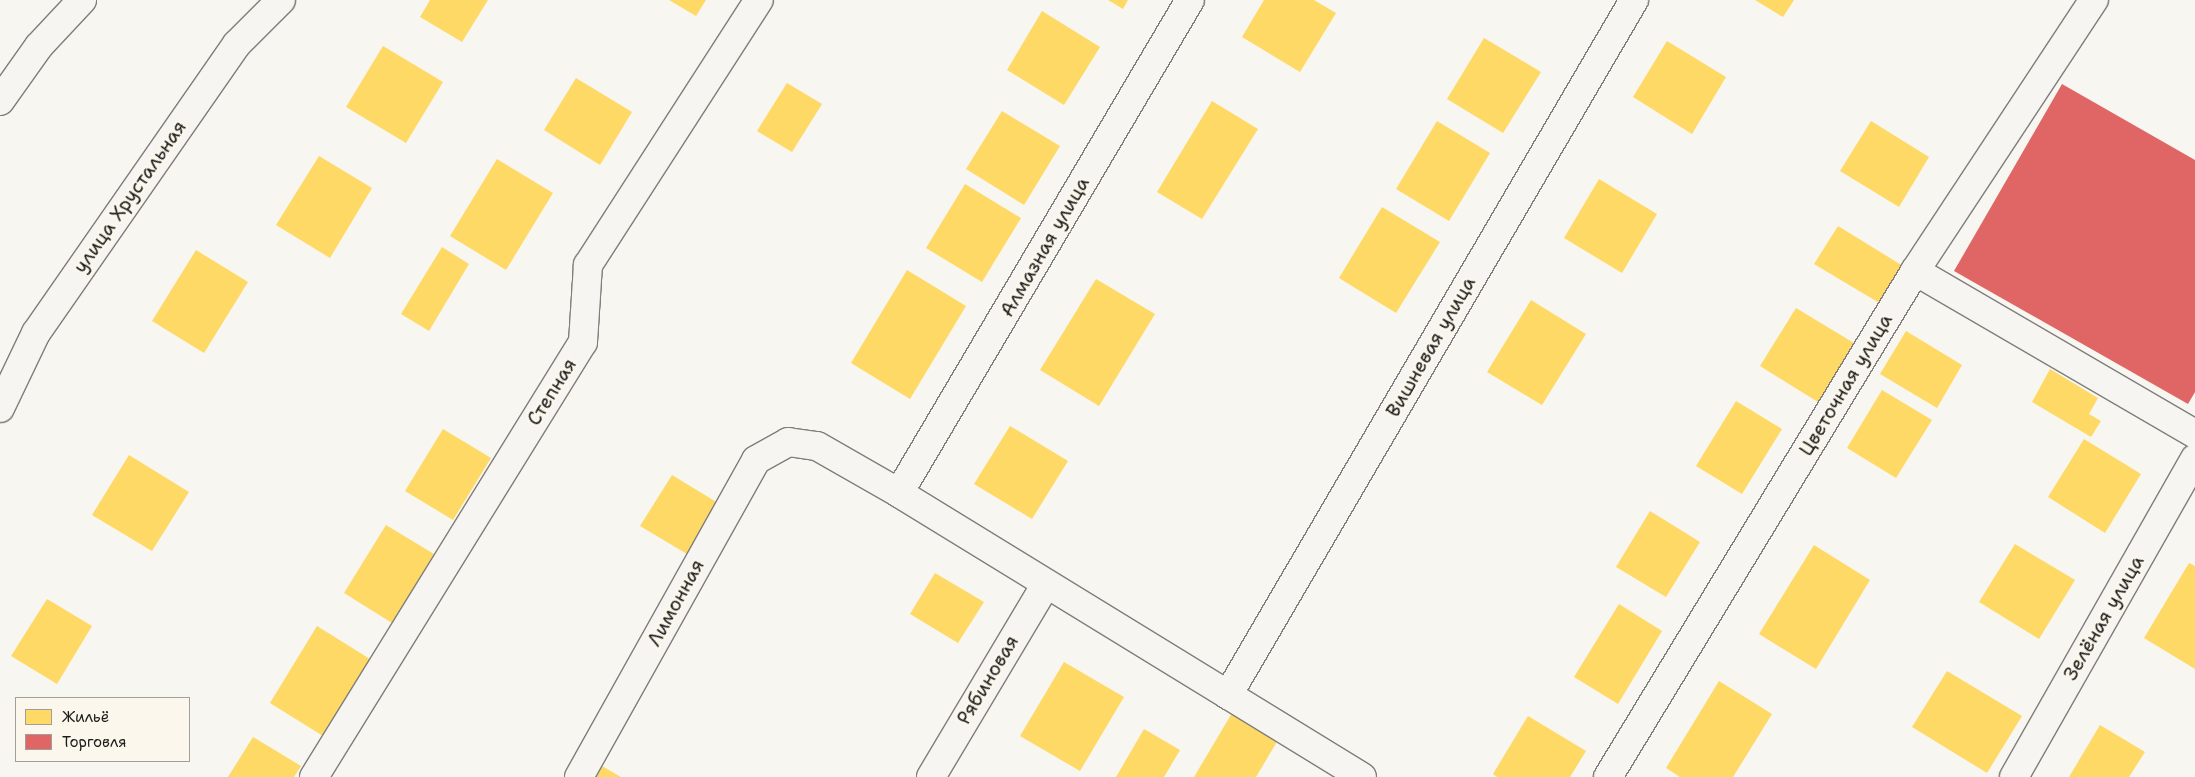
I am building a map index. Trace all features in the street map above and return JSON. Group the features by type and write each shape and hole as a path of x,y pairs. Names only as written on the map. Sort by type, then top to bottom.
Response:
{"street":[{"path":"0,101 39,46 82,0"},
{"name":"улица Хрустальная","path":"0,408 36,334 237,44 282,0"},
{"name":"Степная","path":"314,777 583,342 588,265 759,0"},
{"name":"Алмазная улица","path":"900,493 1190,0"},
{"name":"Вишневая улица","path":"1228,695 1634,0"},
{"name":"Цветочная улица","path":"1608,777 1915,271 2094,0"},
{"path":"1915,271 2195,434"},
{"name":"Лимонная","path":"578,777 756,460 788,442 817,446 900,493"},
{"name":"Зелёная улица","path":"2014,777 2195,459"},
{"path":"900,493 1362,777"},
{"name":"Рябиновая","path":"930,777 1046,584"}],"building: Жильё":[{"path":"430,0 488,0 462,42 420,17"},
{"path":"669,0 706,0 696,16"},
{"path":"1108,0 1128,0 1123,9"},
{"path":"1264,0 1314,0 1336,13 1300,72 1242,37"},
{"path":"1755,0 1794,0 1783,17"},
{"path":"1042,11 1100,47 1064,105 1007,70"},
{"path":"1484,38 1541,72 1503,133 1447,99"},
{"path":"1667,41 1726,77 1692,134 1633,97"},
{"path":"383,46 443,82 406,143 346,107"},
{"path":"576,78 632,112 600,165 544,130"},
{"path":"787,83 822,104 792,152 757,131"},
{"path":"1212,101 1258,129 1202,219 1157,192"},
{"path":"1002,111 1060,146 1024,205 966,169"},
{"path":"1437,121 1490,153 1449,221 1396,189"},
{"path":"1871,121 1929,157 1899,207 1840,171"},
{"path":"319,156 372,188 330,258 276,225"},
{"path":"497,159 553,193 506,270 450,236"},
{"path":"1599,179 1657,214 1622,273 1564,238"},
{"path":"965,184 1021,218 982,282 926,248"},
{"path":"1382,207 1440,242 1396,313 1339,278"},
{"path":"1838,226 1903,266 1881,304 1814,264"},
{"path":"442,247 469,264 429,331 401,314"},
{"path":"196,250 248,282 204,353 152,321"},
{"path":"907,270 966,306 910,399 851,363"},
{"path":"1096,279 1155,314 1099,406 1040,370"},
{"path":"1531,300 1586,334 1542,405 1487,372"},
{"path":"1796,308 1854,343 1818,402 1760,366"},
{"path":"1906,331 1962,365 1937,408 1880,374"},
{"path":"2050,369 2098,398 2089,414 2101,421 2091,437 2032,402"},
{"path":"1882,390 1932,420 1896,478 1847,448"},
{"path":"1736,401 1782,429 1742,494 1696,466"},
{"path":"1010,426 1068,461 1032,519 974,484"},
{"path":"443,429 491,458 453,520 405,491"},
{"path":"2084,439 2141,474 2105,533 2048,497"},
{"path":"129,455 189,492 152,551 92,515"},
{"path":"672,475 723,506 692,557 640,526"},
{"path":"1650,511 1700,542 1666,597 1616,567"},
{"path":"386,525 434,554 392,623 344,593"},
{"path":"2015,544 2075,580 2039,639 1979,602"},
{"path":"1814,545 1870,580 1816,669 1759,634"},
{"path":"2189,563 2195,566 2195,669 2144,638"},
{"path":"935,573 984,602 958,643 910,614"},
{"path":"47,599 92,626 57,684 11,656"},
{"path":"1619,604 1662,631 1618,704 1574,677"},
{"path":"317,626 370,659 323,736 270,703"},
{"path":"1064,662 1124,697 1080,771 1020,736"},
{"path":"1947,671 2022,716 1987,773 1912,727"},
{"path":"1719,681 1772,714 1733,777 1680,777 1666,768"},
{"path":"1235,708 1281,735 1256,777 1194,777"},
{"path":"1528,716 1586,751 1570,777 1497,777 1493,774"},
{"path":"2100,725 2145,752 2129,777 2069,777"},
{"path":"1144,729 1180,750 1164,777 1116,777"},
{"path":"253,737 301,766 294,777 228,777"},
{"path":"602,766 621,777 595,777"}],"building: Торговля":[{"path":"2062,84 2195,160 2195,392 2188,404 1954,271"}]}
